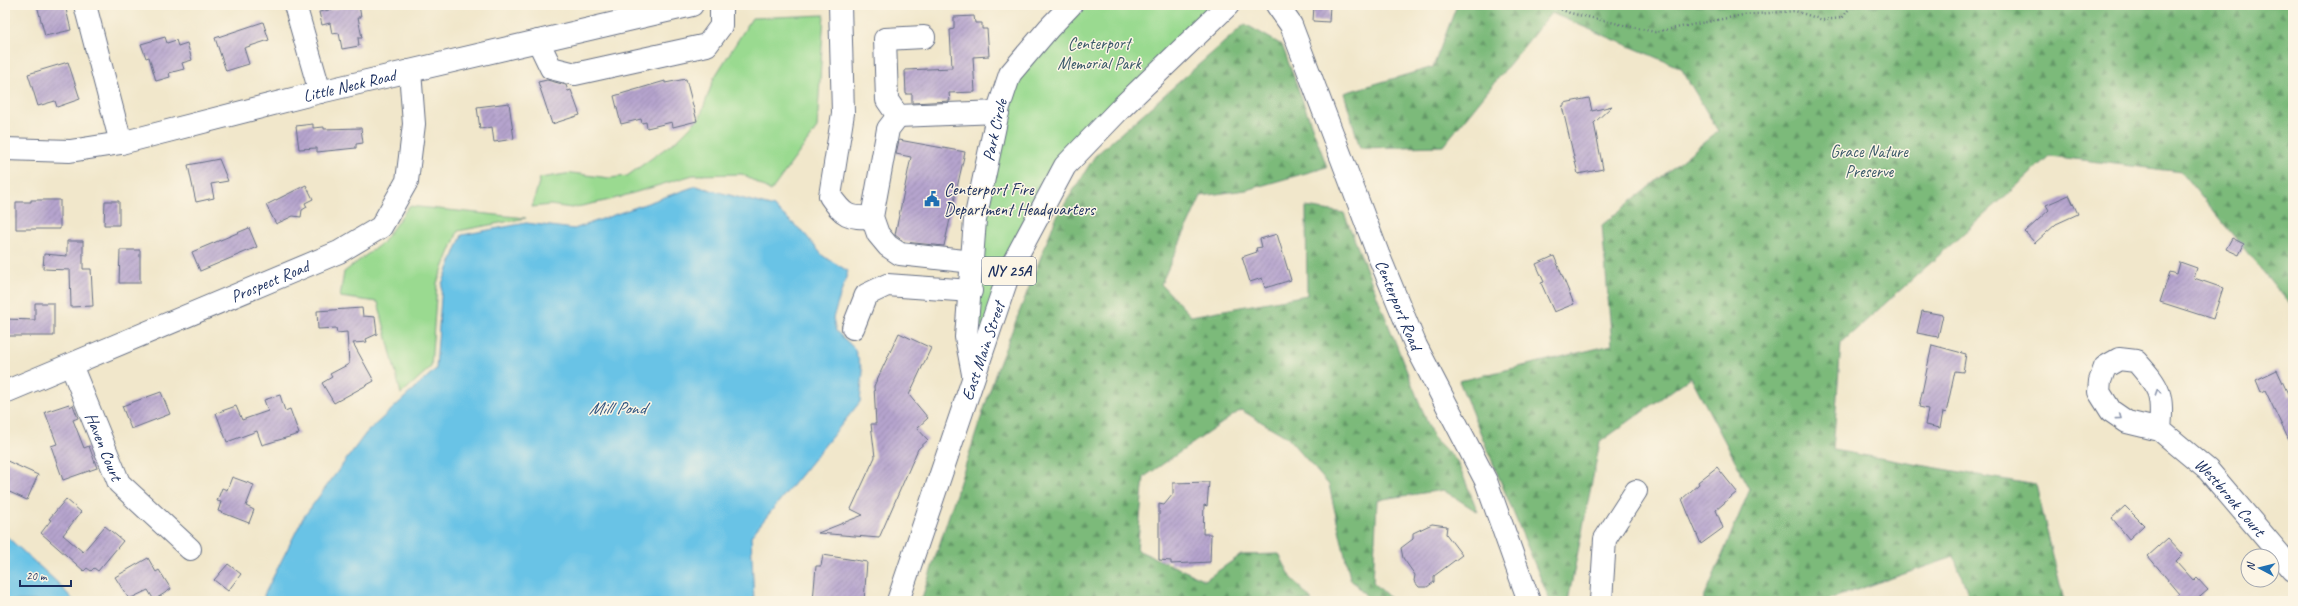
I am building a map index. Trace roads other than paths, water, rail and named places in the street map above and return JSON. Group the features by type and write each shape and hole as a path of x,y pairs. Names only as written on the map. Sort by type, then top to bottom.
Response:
{"street":[{"path":"85,5 121,143"},
{"path":"295,5 320,92"},
{"name":"Little Neck Road","path":"5,149 70,152 121,143 320,92 692,5"},
{"path":"538,41 551,68 575,74 706,45 721,26 721,5"},
{"path":"840,5 843,113 830,196 843,213 855,217 872,217"},
{"name":"Park Circle","path":"973,374 966,337 971,291 975,220 998,112 1010,74 1048,28 1071,5"},
{"name":"East Main Street","path":"898,601 973,374 1011,266 1065,166 1120,108 1228,5"},
{"name":"Centerport Road","path":"1277,5 1291,25 1378,254 1416,346 1486,481 1529,601"},
{"path":"898,116 887,100 885,39 924,37"},
{"name":"Prospect Road","path":"5,392 339,252 380,227 407,181 414,124 410,71"},
{"path":"898,116 998,112"},
{"path":"898,116 888,129 872,217 878,234 884,242 900,254 973,262"},
{"path":"853,328 866,295 887,285 971,291"},
{"name":"Haven Court","path":"71,365 119,483 190,549"},
{"name":"Westbrook Court","path":"2160,430 2208,470 2293,570"},
{"path":"1601,601 1605,539 1636,491"}],"water":[{"name":"Mill Pond","path":"696,186 774,207 804,233 823,256 848,271 833,318 836,331 854,348 863,372 860,402 751,536 754,601 265,601 264,595 303,518 366,433 436,369 442,284 462,235 526,223 574,229"},
{"path":"5,535 58,583 74,601 5,601"}],"place":[{"name":"Centerport Fire Department Headquarters","path":"932,199"}],"park label":[{"name":"Centerport Memorial Park","path":"1099,53"},
{"name":"Grace Nature Preserve","path":"1869,161"}]}
